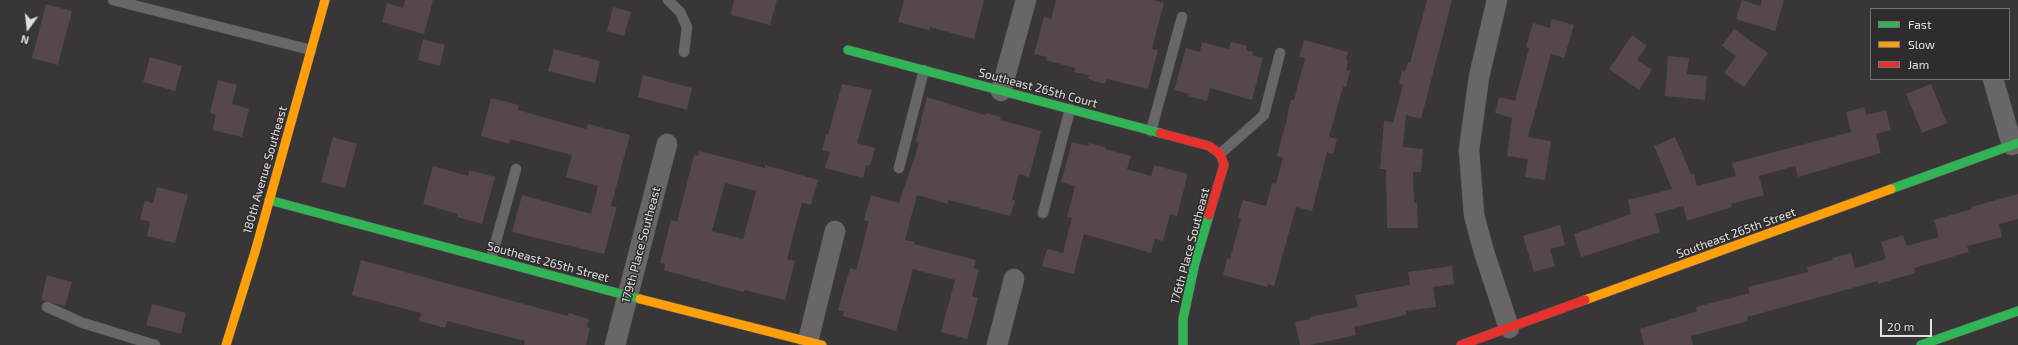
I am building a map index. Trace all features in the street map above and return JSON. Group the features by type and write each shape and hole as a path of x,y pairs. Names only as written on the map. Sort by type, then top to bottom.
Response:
{"main road":[{"name":"180th Avenue Southeast","path":"226,345 269,200 325,0"},
{"name":"Southeast 265th Court","path":"848,50 1209,146 1220,154"},
{"name":"Southeast 265th Street","path":"1461,345 2015,144"},
{"name":"176th Place Southeast","path":"1183,345 1183,319 1195,264 1224,165 1220,154"},
{"name":"Southeast 265th Street","path":"269,200 628,296 815,343"},
{"path":"1921,345 2018,311"}],"street":[{"path":"1001,91 1026,0"},
{"path":"1497,0 1479,76 1469,150 1474,215 1484,252 1509,328"},
{"path":"1993,80 2015,144"},
{"name":"179th Place Southeast","path":"615,345 667,144"},
{"path":"815,343 835,231"},
{"path":"997,345 1014,279"}],"lane":[{"path":"113,0 311,50"},
{"path":"668,0 680,12 687,28 684,52"},
{"path":"1151,131 1182,17"},
{"path":"1220,154 1264,115 1280,53"},
{"path":"899,168 924,70"},
{"path":"1044,213 1070,109"},
{"path":"491,259 516,169"},
{"path":"47,307 83,323 155,345"}],"building":[{"path":"405,0 433,0 424,34 382,22 387,3 403,8"},
{"path":"734,0 777,0 770,25 731,15"},
{"path":"904,0 984,0 974,39 930,27 929,30 898,22"},
{"path":"1056,0 1153,0 1164,3 1152,49 1158,50 1148,89 1107,79 1105,84 1088,79 1089,75 1074,72 1075,68 1046,60 1047,57 1034,54 1044,17 1051,19"},
{"path":"1427,0 1452,0 1421,119 1406,115 1403,147 1423,149 1421,172 1413,172 1414,203 1417,203 1418,228 1387,228 1386,169 1380,169 1384,121 1393,122 1403,85 1399,84 1402,71 1405,72 1408,62 1410,63"},
{"path":"1742,0 1760,6 1762,0 1784,0 1775,31 1736,19"},
{"path":"46,4 72,11 58,65 32,58"},
{"path":"613,7 631,12 624,36 607,31"},
{"path":"1552,19 1574,25 1564,58 1551,54 1528,137 1551,141 1545,180 1525,177 1528,159 1507,156 1512,118 1495,113 1499,97 1515,101 1529,48 1526,47 1533,23 1550,28"},
{"path":"1734,29 1768,53 1744,87 1724,73 1736,56 1722,46"},
{"path":"1632,35 1647,46 1637,60 1652,70 1639,90 1609,69"},
{"path":"423,39 445,45 440,66 418,60"},
{"path":"1304,40 1348,52 1346,70 1350,71 1346,87 1343,87 1329,137 1337,139 1333,154 1327,152 1312,211 1296,207 1274,286 1268,284 1267,287 1223,275 1227,258 1230,259 1241,218 1238,217 1243,200 1266,206 1272,183 1276,184 1283,158 1277,156 1291,100 1294,100 1305,58 1299,57"},
{"path":"1202,42 1229,49 1231,42 1247,46 1246,50 1253,52 1252,55 1263,58 1252,100 1210,88 1207,101 1188,96 1189,94 1174,90 1186,48 1200,52"},
{"path":"554,49 600,61 595,83 548,71"},
{"path":"1668,56 1689,58 1687,74 1707,76 1705,100 1665,96"},
{"path":"150,57 182,66 175,91 143,82"},
{"path":"643,75 692,88 687,110 638,97"},
{"path":"218,80 237,85 232,104 249,109 242,137 212,130 216,115 210,113"},
{"path":"842,84 872,90 857,143 875,148 870,166 866,165 863,178 825,168 830,152 822,150 826,135 828,135"},
{"path":"1931,84 1947,123 1922,133 1906,94"},
{"path":"927,97 985,115 986,113 1001,117 1000,120 1041,131 1029,177 1019,174 1012,200 1015,201 1010,216 953,201 948,200 948,204 917,195 905,240 915,242 914,244 976,260 974,268 979,270 972,296 978,298 967,339 941,332 955,280 913,269 896,331 843,316 844,311 838,310 850,268 856,270 869,221 864,220 871,195 899,203 918,147 918,142 916,141"},
{"path":"491,98 519,105 518,110 586,129 588,124 630,135 611,206 617,207 604,254 512,232 522,195 591,214 598,186 566,177 572,155 510,139 509,144 481,136"},
{"path":"1864,107 1866,115 1886,110 1891,130 1876,134 1881,153 1798,177 1795,166 1759,176 1764,195 1731,204 1732,207 1687,221 1683,206 1655,214 1660,232 1581,257 1574,234 1631,214 1628,200 1672,189 1654,146 1675,137 1691,174 1694,174 1697,186 1736,176 1732,163 1851,132 1846,112"},
{"path":"333,137 357,144 345,188 321,182"},
{"path":"1072,142 1088,146 1089,143 1131,156 1127,169 1151,176 1154,165 1188,174 1177,216 1170,214 1163,241 1155,239 1151,253 1084,234 1074,274 1042,266 1047,249 1063,253 1072,218 1067,217 1075,186 1061,182"},
{"path":"699,151 765,168 765,165 818,180 811,205 802,203 787,259 795,261 785,300 745,290 744,292 664,270 665,264 660,263 671,220 677,222 694,155 698,156","holes":["725,183 756,191 743,239 712,231"]},
{"path":"433,166 468,176 469,170 495,177 482,224 457,217 458,214 423,204"},
{"path":"157,187 188,195 175,243 147,236 150,222 140,219 145,201 153,203"},
{"path":"2018,194 2018,219 1999,224 2002,237 1967,246 1969,252 1914,268 1915,273 1878,284 1878,281 1747,317 1748,321 1691,336 1693,345 1644,345 1640,329 1697,311 1696,307 1750,293 1748,287 1808,272 1807,267 1833,260 1832,258 1851,253 1855,268 1886,259 1881,242 1903,235 1907,246 1939,237 1934,220 1972,209 1971,207"},
{"path":"1560,225 1565,245 1550,249 1555,266 1534,272 1523,236"},
{"path":"361,260 568,316 569,313 589,319 587,327 590,328 586,345 524,345 525,341 447,321 445,328 419,321 421,313 352,295"},
{"path":"1452,266 1454,284 1433,287 1436,307 1406,311 1406,315 1354,327 1356,335 1310,345 1300,345 1295,322 1311,319 1310,317 1358,307 1355,295 1410,285 1408,272"},
{"path":"47,275 72,282 65,306 41,300"},
{"path":"152,304 186,313 181,334 146,325"}],"traffic: fast":[{"path":"848,50 1160,133"},
{"path":"1891,189 2018,143"},
{"path":"269,200 640,299"},
{"path":"1183,345 1183,319 1195,263 1209,215"},
{"path":"1921,345 2018,311"}],"traffic: slow":[{"path":"226,345 255,252 325,0"},
{"path":"1585,300 1891,189"},
{"path":"640,299 822,345"}],"traffic: jam":[{"path":"1160,133 1209,146 1220,154 1224,165 1209,215"},
{"path":"1461,345 1585,300"}]}
